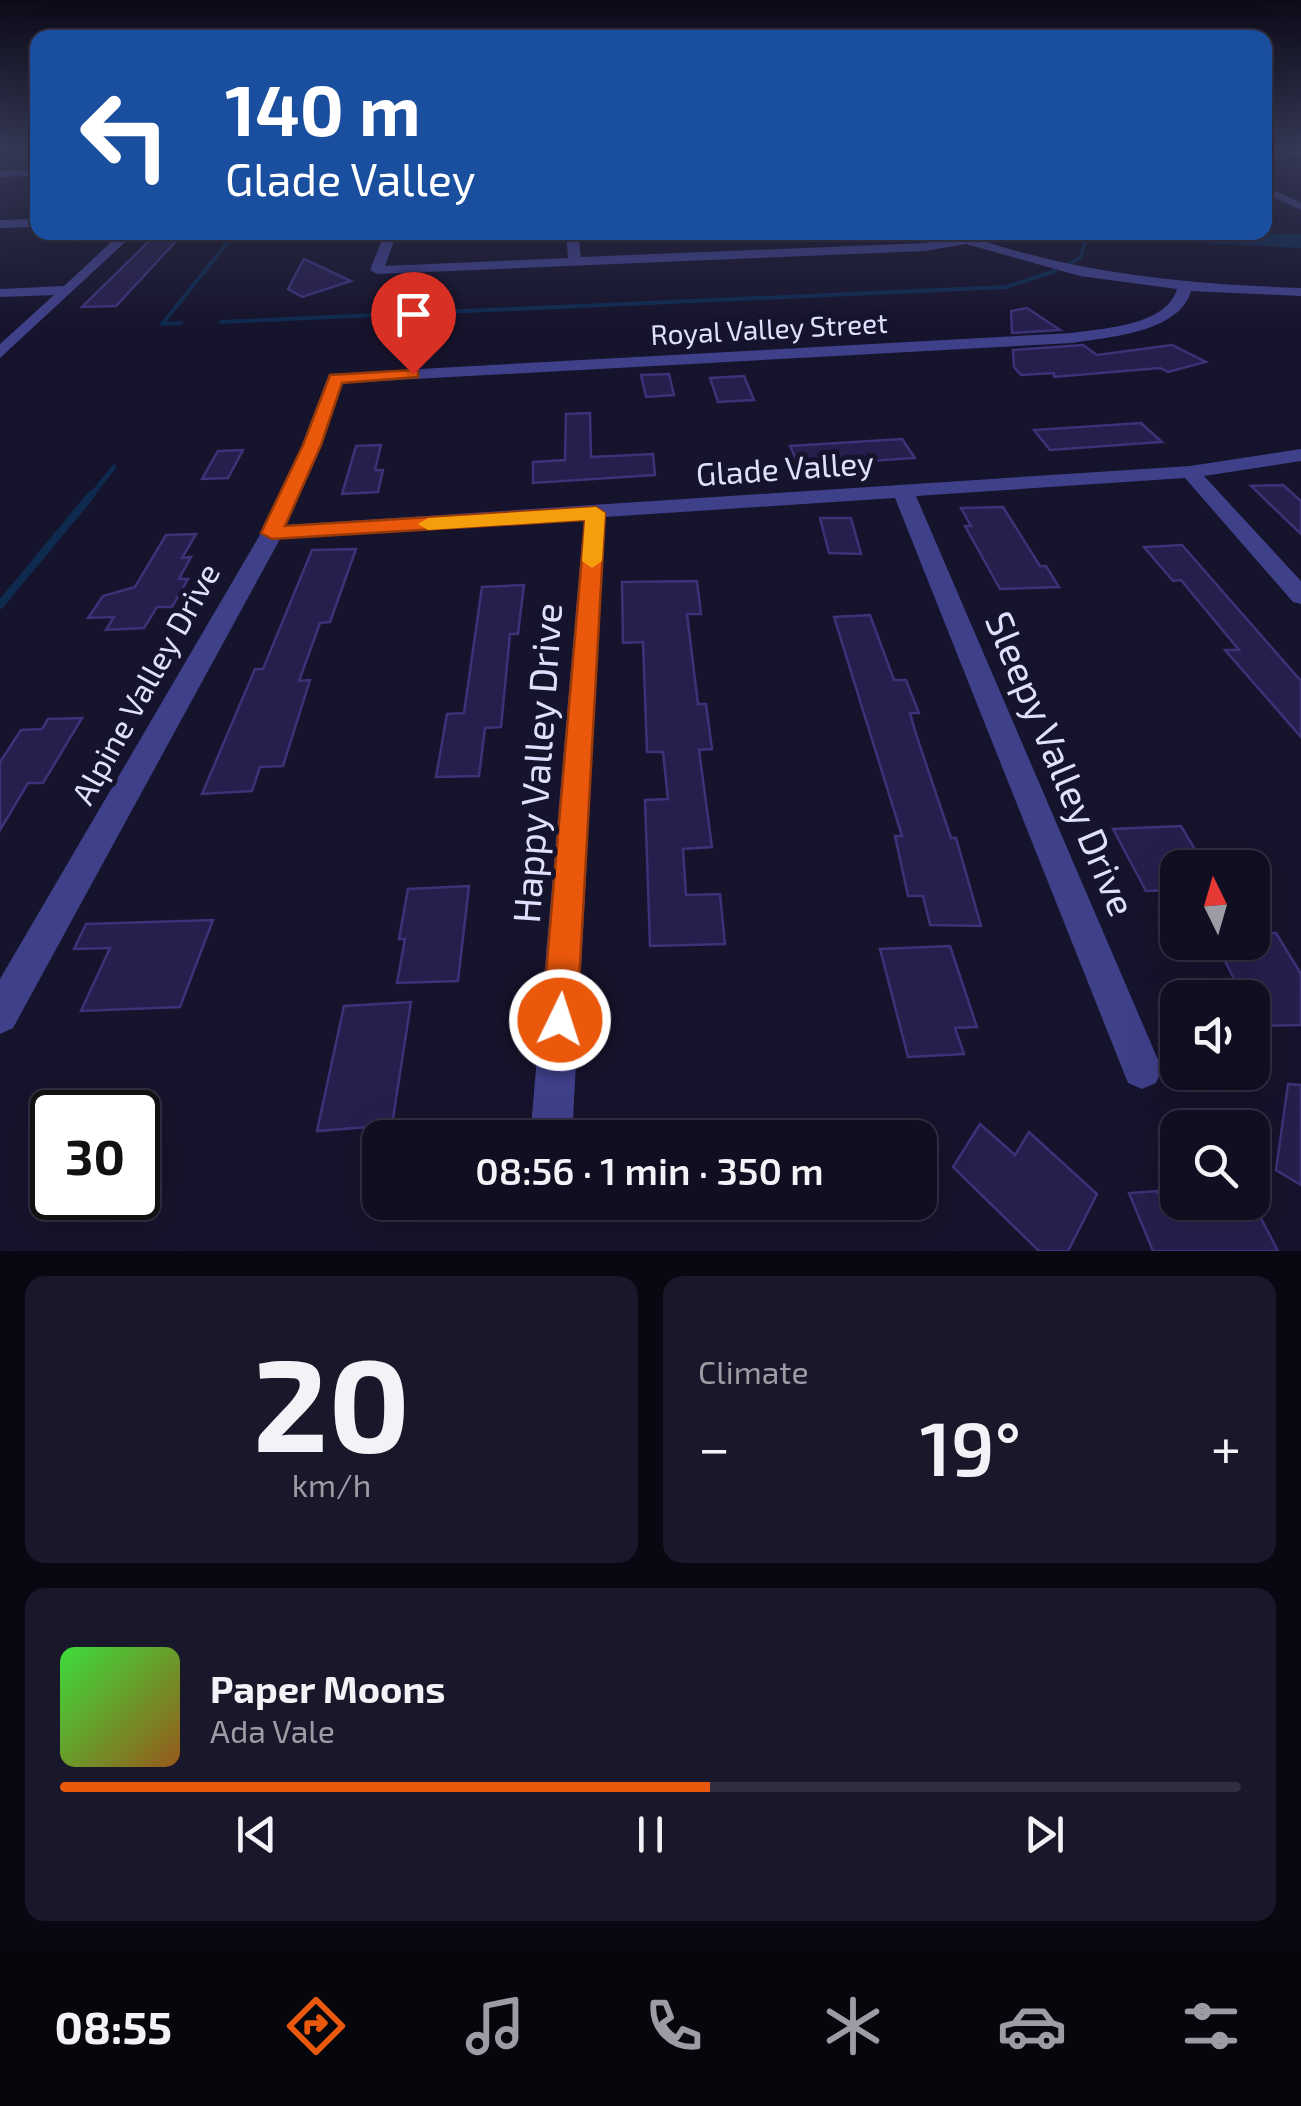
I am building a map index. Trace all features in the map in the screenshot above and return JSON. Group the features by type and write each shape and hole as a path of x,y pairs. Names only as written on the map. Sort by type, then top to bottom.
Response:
{"street":[{"path":"0,224 30,223"},
{"path":"0,354 121,240"},
{"path":"388,240 377,270 764,248 925,247 966,240 1089,274 1186,286 1301,292"},
{"path":"573,240 576,261"},
{"name":"Royal Valley Street","path":"335,378 1072,338 1115,330 1170,312 1180,304 1186,286"},
{"path":"0,293 68,290"},
{"name":"Alpine Valley Drive","path":"0,1016 272,533 312,445 335,378"},
{"name":"Glade Valley","path":"272,533 1190,472 1301,455"},
{"path":"1190,472 1301,596"},
{"name":"Sleepy Valley Drive","path":"903,490 1142,1068"},
{"name":"Happy Valley Drive","path":"552,1120 596,513"}],"building":[{"path":"150,240 177,240 116,306 82,307"},
{"path":"304,259 351,281 302,297 288,289"},
{"path":"1027,308 1060,330 1012,333 1011,311"},
{"path":"1083,345 1097,355 1172,345 1206,362 1168,372 1160,368 1054,377 1054,373 1021,375 1014,367 1013,350"},
{"path":"669,374 674,395 646,397 641,375"},
{"path":"744,376 754,400 718,402 710,378"},
{"path":"590,413 591,457 653,454 655,475 533,483 533,462 565,460 566,414"},
{"path":"1141,423 1162,442 1050,450 1034,430"},
{"path":"902,439 915,458 799,466 790,446"},
{"path":"381,445 375,470 383,470 378,492 342,494 356,446"},
{"path":"243,450 228,478 202,479 218,451"},
{"path":"1283,485 1301,501 1301,534 1251,486"},
{"path":"1003,507 1040,566 1046,566 1059,587 1000,589 965,526 971,526 961,508"},
{"path":"820,518 851,518 861,554 829,553"},
{"path":"196,534 182,558 191,557 179,579 188,579 172,607 157,607 144,628 106,630 114,617 88,618 103,596 135,587 166,535"},
{"path":"1182,545 1301,681 1301,737 1225,650 1239,650 1181,580 1173,581 1144,547"},
{"path":"356,549 330,622 320,623 299,681 310,680 283,766 260,767 252,791 202,794 255,669 263,669 312,550"},
{"path":"697,581 701,614 687,614 698,704 706,704 712,749 699,750 712,847 683,849 686,895 720,894 725,944 650,946 645,800 668,799 663,752 647,752 643,642 623,643 622,582"},
{"path":"524,585 518,634 510,634 501,727 485,728 479,776 436,777 447,714 464,713 482,587"},
{"path":"870,615 894,680 906,680 919,713 910,713 951,838 956,838 981,926 930,925 923,896 908,896 895,836 902,836 834,617"},
{"path":"82,718 43,783 28,783 0,830 0,762 21,730 42,729 48,719"},
{"path":"1181,826 1195,850 1160,850 1160,891 1146,891 1113,829"},
{"path":"469,886 458,981 397,983 405,939 399,939 408,889"},
{"path":"213,920 180,1007 81,1011 110,948 74,949 86,924"},
{"path":"1270,933 1276,933 1301,974 1301,1025 1270,1026 1270,980 1235,980 1224,960 1270,960"},
{"path":"950,946 977,1027 955,1028 964,1054 908,1057 880,949"},
{"path":"411,1002 393,1120 362,1120 362,1127 317,1131 344,1006"},
{"path":"1288,1084 1301,1085 1301,1185 1276,1170"},
{"path":"980,1124 1015,1155 1029,1132 1097,1194 1068,1251 1039,1251 953,1167"},
{"path":"1157,1191 1160,1220 1262,1220 1278,1251 1153,1251 1129,1193"}],"waterway":[{"path":"181,323 162,324 230,240"},
{"path":"1066,265 1080,258 1086,240"},
{"path":"1272,240 1301,241"},
{"path":"221,322 1006,287 1055,271"},
{"path":"90,497 114,467"},
{"path":"0,605 92,494"}],"slow traffic":[{"path":"428,524 596,513 592,561"}],"route":[{"path":"413,374 335,378 312,445 272,533 596,513 560,1020"}]}
